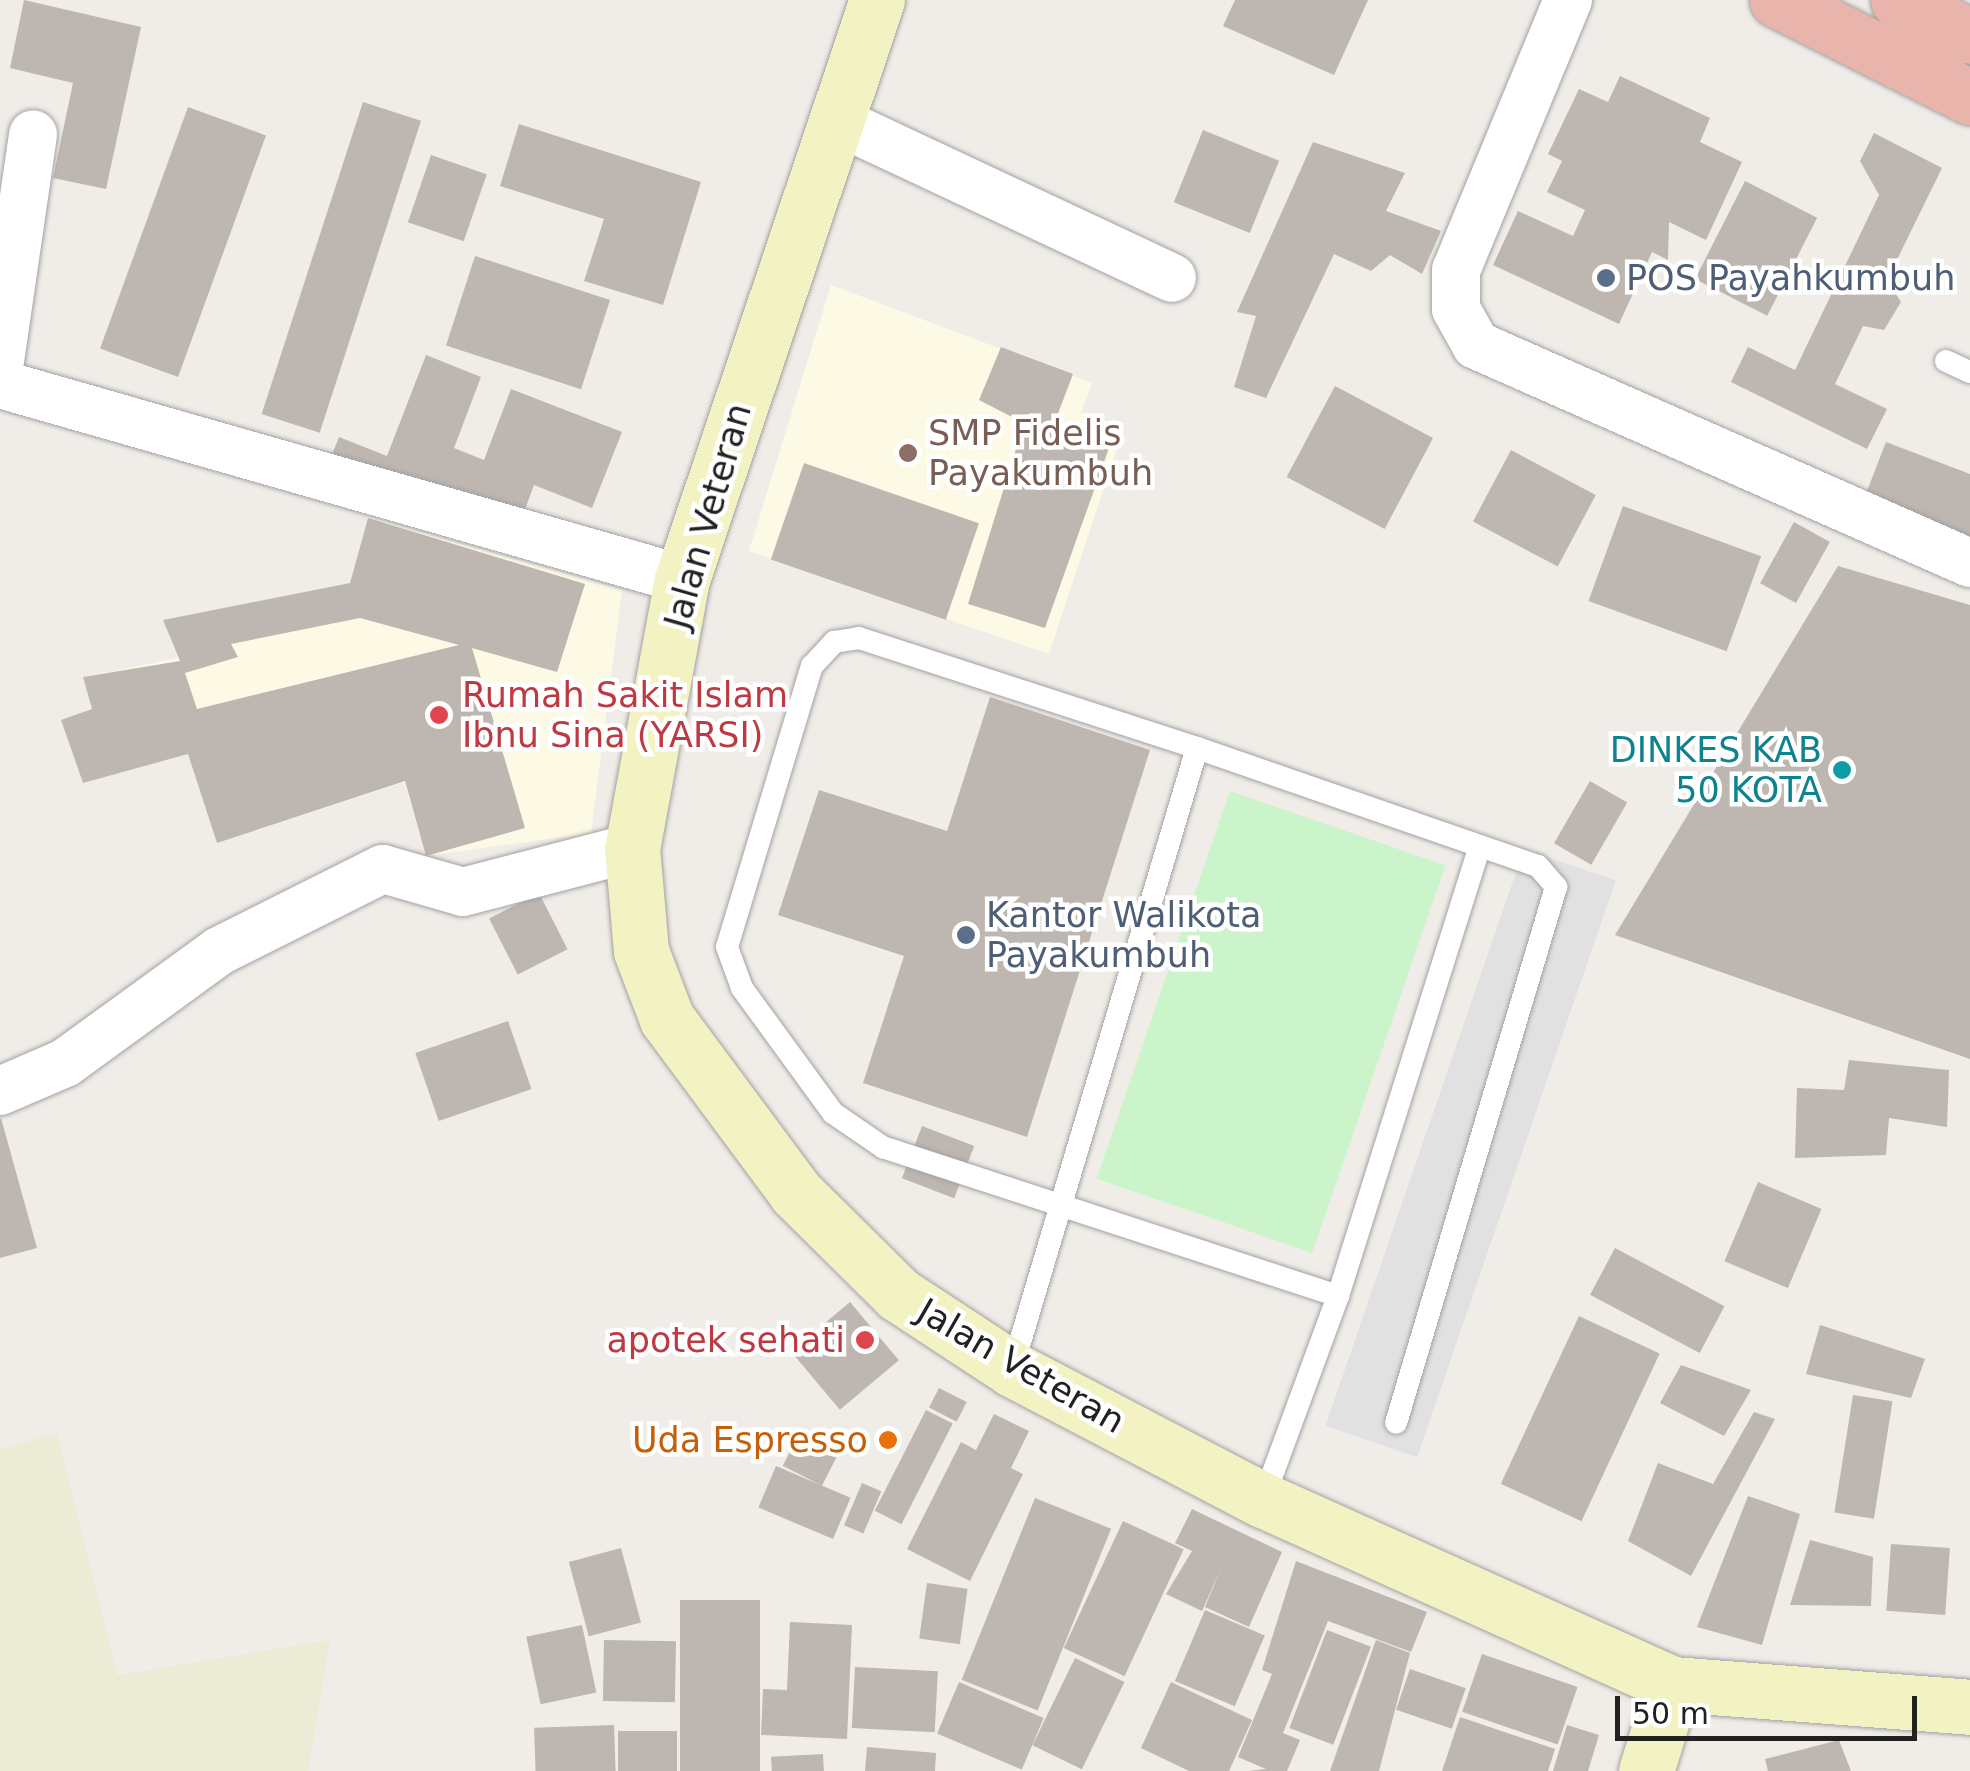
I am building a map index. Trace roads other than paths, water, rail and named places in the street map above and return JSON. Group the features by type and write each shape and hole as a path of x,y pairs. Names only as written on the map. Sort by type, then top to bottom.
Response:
{"highway":[{"path":"1778,0 1970,97"},
{"path":"1898,0 1970,36"}],"main road":[{"name":"Jalan Veteran","path":"878,0 682,579 632,848 641,951 667,1019 722,1103 898,1294 1012,1369 1263,1500 1673,1684 1970,1707"},
{"path":"1646,1771 1673,1684"}],"street":[{"path":"1568,0 1456,270 1456,308 1476,345 1970,564"},
{"path":"835,120 1172,278"},
{"path":"0,362 33,134"},
{"path":"0,384 682,579"},
{"path":"0,1091 65,1063 219,951 383,869 462,892 632,848"}],"lane":[{"path":"1946,362 1970,372"},
{"path":"1338,1296 884,1148 833,1113 742,988 728,947 732,911 812,666 834,642 859,638 1197,748 1538,866 1556,887 1396,1424"},
{"path":"1012,1369 1064,1206 1197,748"},
{"path":"1263,1500 1338,1296 1480,848"}],"place":[{"name":"POS Payahkumbuh","path":"1606,278"},
{"name":"SMP Fidelis Payakumbuh","path":"908,453"},
{"name":"Rumah Sakit Islam Ibnu Sina (YARSI)","path":"439,715"},
{"name":"DINKES KAB 50 KOTA","path":"1842,770"},
{"name":"Kantor Walikota Payakumbuh","path":"966,935"},
{"name":"apotek sehati","path":"865,1340"},
{"name":"Uda Espresso","path":"888,1440"}]}
